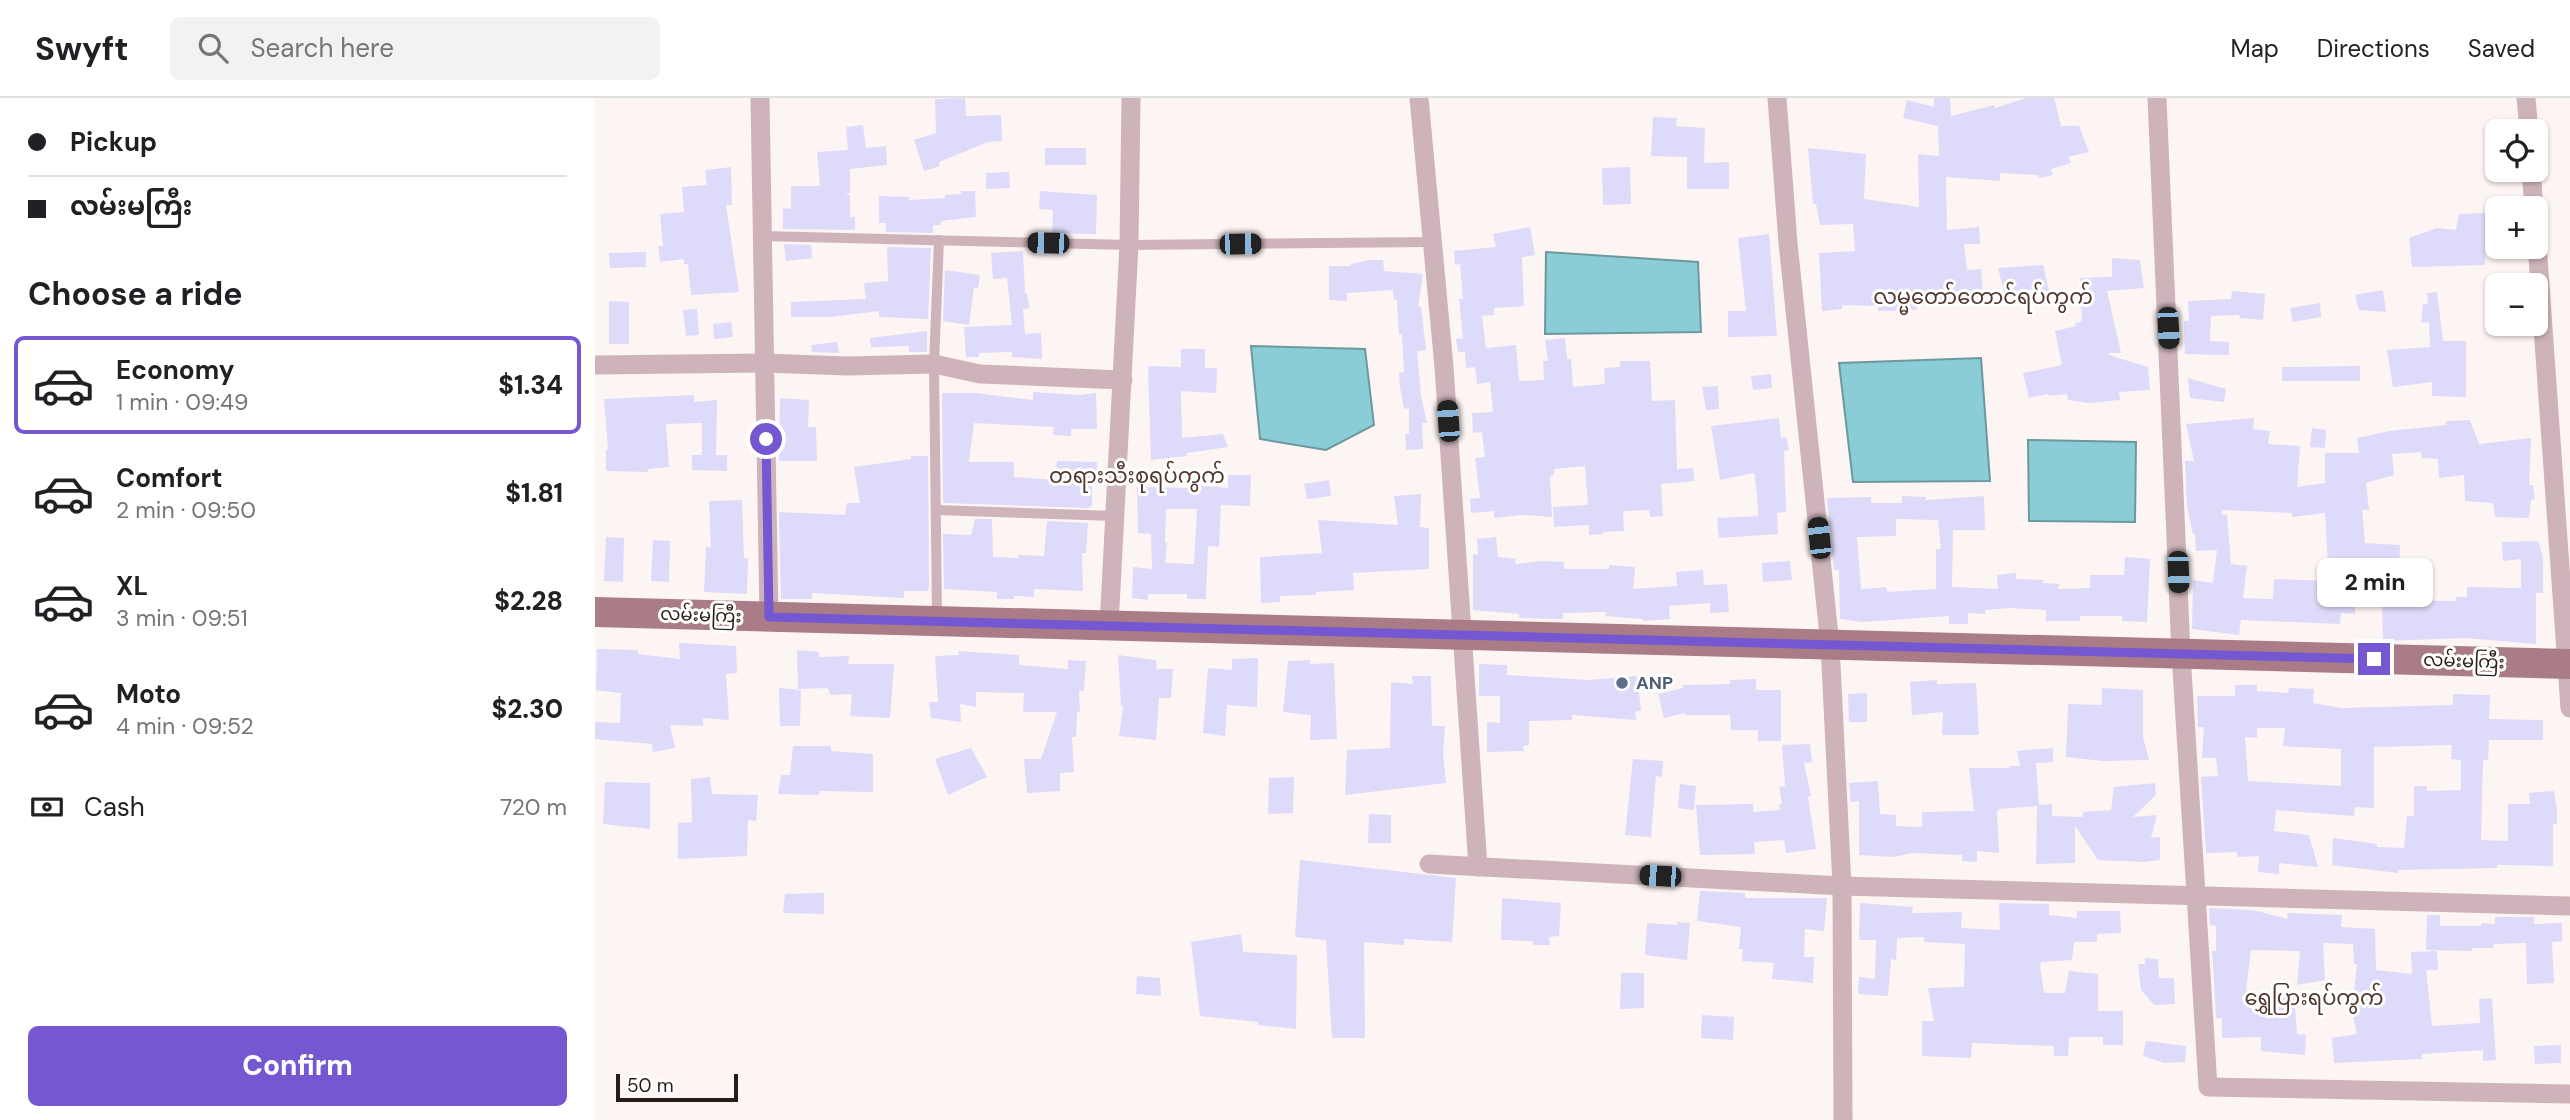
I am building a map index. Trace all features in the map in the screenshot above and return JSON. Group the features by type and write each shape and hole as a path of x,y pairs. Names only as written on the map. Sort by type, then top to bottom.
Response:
{"main road":[{"name":"လမ်းမကြီး","path":"595,612 2569,664"}],"street":[{"path":"760,98 769,617"},
{"path":"1109,626 1129,244 1131,98"},
{"path":"1419,98 1463,635 1478,866"},
{"path":"1777,98 1830,645 1842,886 1843,1120"},
{"path":"2157,98 2181,654 2209,1087 2570,1094"},
{"path":"2526,98 2528,119"},
{"path":"2538,259 2569,664 2570,708"},
{"path":"595,365 764,363 848,366 934,363 981,374 1123,380"},
{"path":"1429,864 1842,886 2570,906"}],"lane":[{"path":"762,236 1129,244 1432,242"},
{"path":"937,621 934,363 939,240"},
{"path":"936,510 1115,516"}],"water":[{"path":"1546,252 1698,262 1701,332 1545,334"},
{"path":"1251,346 1365,349 1374,425 1326,450 1260,439"},
{"path":"1981,358 1990,481 1853,482 1839,363"},
{"path":"2028,440 2136,442 2135,522 2029,521"}],"building":[{"path":"965,98 966,116 1001,115 1002,141 988,142 924,171 914,140 936,133 935,99"},
{"path":"1934,98 1950,98 1951,116 1994,105 1995,108 2026,98 2054,98 2061,126 2079,126 2089,152 2068,157 2071,163 2051,169 2053,175 2039,178 2038,175 2000,173 2000,181 1946,177 1947,230 1979,227 1980,244 1964,244 1967,270 1981,269 1983,297 1949,299 1949,306 1917,304 1917,310 1878,311 1878,306 1842,305 1842,309 1822,311 1819,253 1855,251 1853,224 1820,225 1816,204 1813,204 1808,148 1866,154 1864,199 1919,207 1918,154 1939,156 1938,126 1903,118 1907,100 1934,107"},
{"path":"1653,117 1677,118 1676,126 1705,128 1704,163 1729,162 1729,189 1687,189 1687,157 1651,156"},
{"path":"863,125 866,148 886,146 887,165 850,169 850,193 845,194 850,195 850,217 855,217 855,230 783,229 783,208 791,209 791,186 820,186 817,152 848,150 846,127"},
{"path":"1045,148 1086,148 1086,165 1045,165"},
{"path":"731,167 732,205 726,205 739,292 691,295 688,264 684,264 684,259 660,262 658,246 663,246 660,214 684,212 682,187 707,185 705,170"},
{"path":"1630,167 1631,204 1603,205 1602,168"},
{"path":"1009,172 1010,188 986,189 986,173"},
{"path":"961,191 975,191 976,217 941,221 941,225 933,225 933,233 886,232 886,223 879,223 879,196 909,197 909,200 945,198 945,195 961,194"},
{"path":"1040,191 1097,195 1096,234 1052,233 1053,210 1039,209"},
{"path":"2485,213 2485,265 2412,267 2409,238 2437,228 2456,230 2459,214"},
{"path":"1530,227 1535,255 1522,257 1524,306 1494,308 1494,315 1482,316 1486,348 1516,345 1519,381 1544,380 1543,361 1548,361 1545,340 1565,338 1567,359 1571,359 1573,387 1605,384 1604,368 1620,367 1620,361 1650,361 1652,401 1675,400 1677,469 1693,468 1694,481 1661,484 1663,516 1650,517 1649,510 1623,511 1624,531 1589,535 1589,525 1554,527 1553,507 1588,505 1585,466 1554,469 1554,475 1550,476 1552,517 1523,515 1494,518 1494,511 1471,513 1470,499 1480,498 1475,458 1485,457 1482,432 1473,433 1472,413 1493,412 1490,382 1477,384 1475,367 1466,368 1465,352 1458,352 1456,339 1463,338 1459,299 1463,299 1460,264 1455,265 1454,251 1496,247 1493,234"},
{"path":"1769,234 1777,336 1728,337 1728,311 1746,311 1738,238"},
{"path":"784,244 811,245 812,258 786,261"},
{"path":"887,247 931,248 928,319 879,317 879,311 831,317 791,317 791,302 866,299 864,283 888,281"},
{"path":"1023,251 1025,293 1029,308 1023,309 1025,334 1041,333 1042,359 1012,357 1012,352 979,353 979,357 966,357 964,327 1012,325 1007,278 993,279 991,253"},
{"path":"646,252 646,267 610,268 609,253"},
{"path":"2112,258 2140,260 2144,288 2107,291 2121,353 2109,355 2148,367 2150,390 2119,392 2120,400 2088,403 2068,400 2067,394 2029,398 2023,373 2062,365 2055,331 2076,326 2075,323 2082,321 2080,278 2112,277"},
{"path":"1370,260 1383,260 1384,271 1423,274 1418,307 1421,307 1426,350 1417,351 1421,396 1427,423 1422,423 1423,449 1406,450 1405,434 1409,434 1409,408 1404,409 1400,387 1399,373 1404,372 1402,334 1399,334 1397,300 1394,300 1393,290 1347,293 1347,301 1329,300 1329,266 1351,266"},
{"path":"2043,265 2049,291 2033,295 2032,289 2006,299 1998,268"},
{"path":"945,270 980,275 978,288 974,288 969,325 943,321"},
{"path":"2383,290 2386,312 2359,310 2355,295"},
{"path":"2232,291 2265,294 2263,320 2240,318 2239,315 2211,316 2210,341 2229,342 2229,355 2185,354 2184,321 2189,321 2188,301 2231,299"},
{"path":"2437,292 2443,341 2466,341 2466,397 2432,396 2432,382 2393,387 2387,350 2430,347 2429,322 2421,323 2423,304 2428,304 2427,293"},
{"path":"609,301 629,302 629,344 609,344"},
{"path":"2320,303 2321,317 2293,322 2290,308"},
{"path":"697,309 699,335 686,336 683,310"},
{"path":"731,322 733,337 714,339 713,324"},
{"path":"927,331 927,352 909,352 909,346 871,347 870,338"},
{"path":"837,342 839,353 812,352 811,345"},
{"path":"1181,349 1205,349 1205,368 1217,368 1216,393 1181,391 1182,438 1223,434 1228,447 1151,460 1148,366 1181,367"},
{"path":"2360,366 2360,381 2282,381 2282,367"},
{"path":"1771,374 1772,388 1753,390 1751,376"},
{"path":"2188,378 2226,389 2224,402 2190,398"},
{"path":"1718,386 1719,409 1706,410 1702,387"},
{"path":"1033,392 1079,395 1096,393 1097,429 1071,429 1071,436 1053,435 1054,427 974,423 969,462 1014,462 1014,477 1055,480 1057,461 1097,462 1097,484 1092,484 1092,505 1089,508 943,503 942,393 975,393 1033,400"},
{"path":"694,395 694,402 717,400 716,455 727,455 727,471 692,470 692,455 702,455 702,423 666,424 669,467 648,469 648,472 606,471 608,449 604,399"},
{"path":"780,398 809,400 808,427 816,427 817,461 779,461"},
{"path":"1779,418 1781,438 1786,437 1789,450 1784,451 1786,512 1777,513 1778,534 1719,538 1717,518 1758,516 1757,494 1754,473 1720,480 1711,426"},
{"path":"2254,418 2253,429 2270,431 2268,444 2300,446 2297,487 2325,483 2325,453 2359,453 2357,438 2390,431 2446,425 2446,421 2470,420 2479,444 2531,438 2529,485 2533,485 2535,499 2531,500 2529,518 2495,517 2493,503 2465,501 2464,475 2439,478 2438,459 2422,458 2421,452 2392,454 2394,475 2366,483 2369,510 2362,510 2365,543 2400,545 2399,579 2356,573 2355,614 2341,613 2340,624 2241,620 2239,635 2192,629 2193,580 2213,583 2217,550 2196,551 2195,534 2187,506 2185,461 2194,461 2186,424","holes":["2222,510 2292,513 2292,517 2325,513 2329,581 2274,579 2273,599 2243,598 2247,566 2231,564 2227,515 2222,515"]},
{"path":"2312,428 2326,430 2325,448 2310,447"},
{"path":"911,456 928,456 927,591 904,591 904,598 812,593 812,599 781,599 779,512 845,515 847,503 860,503 854,467 911,459"},
{"path":"1228,475 1251,475 1250,506 1221,505 1219,547 1208,546 1206,599 1187,599 1187,594 1148,594 1148,600 1132,598 1133,567 1152,569 1151,534 1138,533 1137,487 1195,488 1195,485 1228,488","holes":["1166,509 1197,509 1194,564 1165,563"]},
{"path":"1329,480 1331,496 1307,499 1304,484"},
{"path":"1421,494 1420,527 1429,528 1429,569 1353,573 1354,590 1280,596 1280,602 1261,603 1260,557 1322,553 1318,520 1398,525 1394,496"},
{"path":"1902,496 1926,497 1926,500 1984,496 1985,530 1953,530 1952,587 1998,589 1997,575 2016,573 2016,579 2043,580 2043,583 2059,584 2058,589 2090,588 2090,575 2124,575 2125,557 2150,559 2147,622 2122,621 2122,616 2080,616 2080,621 2046,621 2046,610 2009,608 1985,610 1985,614 1968,613 1968,624 1949,624 1949,616 1862,622 1840,619 1839,570 1834,570 1827,498 1871,497 1871,503 1902,503","holes":["1896,519 1938,520 1941,549 1936,549 1936,589 1887,592 1886,587 1861,589 1857,537 1896,536"]},
{"path":"742,500 744,558 748,558 747,594 704,592 706,547 711,548 709,501"},
{"path":"975,519 992,519 993,557 1018,558 1018,555 1044,556 1047,521 1088,523 1086,553 1082,553 1083,591 1034,589 1034,597 997,599 997,592 944,589 943,534 971,535"},
{"path":"606,537 624,538 623,582 604,581"},
{"path":"1496,537 1498,557 1516,559 1515,564 1564,562 1564,569 1609,569 1609,565 1635,567 1633,589 1677,586 1676,572 1703,570 1704,585 1727,584 1729,612 1710,613 1710,603 1669,606 1670,619 1643,621 1605,616 1606,612 1563,613 1563,619 1519,618 1519,614 1473,610 1473,554 1478,555 1477,539"},
{"path":"653,540 670,541 669,582 651,581"},
{"path":"2538,541 2543,557 2543,593 2536,593 2536,644 2466,638 2383,641 2382,600 2456,601 2456,597 2467,597 2467,587 2521,588 2521,559 2503,561 2502,542"},
{"path":"1790,561 1792,580 1763,582 1762,563"},
{"path":"679,643 736,646 737,673 726,674 729,720 703,718 703,726 670,725 675,748 653,752 652,744 595,739 595,722 620,723 621,693 596,690 597,649 638,650 638,654 680,659"},
{"path":"797,650 819,652 819,657 849,656 848,664 894,664 890,718 850,716 852,694 830,695 828,688 798,689"},
{"path":"958,651 1019,655 1019,665 1068,669 1068,660 1086,661 1084,691 1079,691 1080,712 1077,712 1076,737 1072,737 1074,772 1060,773 1060,791 1027,793 1024,759 1041,759 1057,712 1023,712 1024,693 976,692 976,707 960,704 961,722 931,718 929,702 938,702 935,656 959,655"},
{"path":"1118,655 1156,660 1157,669 1173,669 1171,698 1159,698 1156,740 1119,736 1123,707"},
{"path":"1258,658 1257,707 1227,705 1225,736 1203,733 1208,668 1232,670 1232,659"},
{"path":"1310,660 1310,664 1334,663 1337,739 1310,740 1311,715 1283,712 1288,661"},
{"path":"1479,664 1507,665 1507,675 1588,680 1637,676 1641,710 1635,712 1636,720 1572,715 1572,720 1529,721 1529,745 1523,746 1524,751 1487,752 1487,722 1500,723 1500,696 1479,696"},
{"path":"1412,676 1431,676 1432,726 1445,726 1443,752 1446,783 1345,795 1347,750 1390,748 1391,682 1413,684"},
{"path":"1756,679 1756,690 1781,690 1781,741 1758,741 1758,730 1731,730 1730,715 1685,713 1664,718 1658,694 1683,688 1683,685 1730,684 1730,680"},
{"path":"1937,680 1937,684 1976,683 1979,735 1942,735 1943,712 1912,715 1910,682"},
{"path":"2235,685 2257,685 2257,691 2288,693 2289,688 2314,689 2313,703 2341,708 2453,705 2453,694 2490,695 2489,719 2543,720 2543,740 2489,740 2488,760 2483,760 2481,840 2508,841 2508,804 2530,804 2529,793 2554,791 2557,824 2553,824 2553,866 2497,865 2497,868 2398,870 2398,873 2332,865 2333,838 2377,844 2377,847 2404,848 2407,816 2414,816 2414,786 2427,786 2427,791 2461,790 2461,760 2451,759 2452,745 2374,747 2374,808 2355,807 2354,816 2276,810 2274,831 2309,835 2318,867 2279,863 2279,874 2258,872 2259,856 2237,857 2237,852 2206,853 2201,777 2218,776 2216,758 2202,758 2204,727 2198,727 2197,696 2235,696","holes":["2257,728 2285,728 2283,746 2341,749 2341,786 2248,781 2245,737 2257,738"]},
{"path":"779,688 801,690 800,726 780,726"},
{"path":"2102,688 2143,690 2143,737 2149,760 2103,761 2066,757 2068,704 2102,705"},
{"path":"1867,693 1867,722 1849,722 1848,694"},
{"path":"1810,744 1812,762 1804,763 1811,796 1808,797 1816,849 1786,853 1784,840 1754,842 1755,854 1700,855 1696,805 1753,804 1753,812 1780,810 1779,805 1782,804 1779,787 1785,786 1782,745"},
{"path":"793,746 831,746 831,751 873,754 873,792 819,791 819,795 778,794 781,775 790,775"},
{"path":"971,748 987,777 948,795 935,759"},
{"path":"2053,748 2053,762 2036,763 2039,805 2052,804 2052,816 2083,817 2083,812 2111,810 2114,787 2155,783 2156,795 2133,817 2157,815 2151,838 2160,837 2160,860 2098,860 2075,826 2075,863 2036,864 2037,806 1999,809 1999,853 1977,851 1977,862 1962,861 1962,855 1859,855 1859,801 1851,802 1849,783 1878,781 1880,814 1896,815 1896,826 1922,827 1922,812 1974,811 1969,768 2020,766 2017,751"},
{"path":"1633,759 1663,761 1662,777 1656,776 1651,837 1625,835"},
{"path":"710,777 712,794 758,795 756,821 748,820 747,856 678,859 678,823 692,822 691,779"},
{"path":"1294,777 1293,813 1268,814 1269,778"},
{"path":"605,782 650,783 650,829 603,824"},
{"path":"1680,784 1696,786 1694,810 1678,808"},
{"path":"1369,814 1391,815 1391,843 1368,843"},
{"path":"1300,860 1456,878 1452,942 1404,939 1404,945 1364,942 1365,1038 1332,1038 1326,940 1295,937"},
{"path":"1700,891 1745,893 1745,898 1827,898 1824,931 1805,929 1804,957 1814,957 1813,983 1772,979 1774,963 1742,961 1743,949 1739,949 1741,927 1697,921"},
{"path":"824,893 824,914 783,913 785,894"},
{"path":"1502,898 1561,903 1559,936 1549,937 1550,945 1534,945 1532,941 1501,940"},
{"path":"1860,903 1913,907 1912,913 1962,912 1961,928 2000,930 1999,903 2049,904 2049,915 2077,918 2077,911 2120,911 2121,933 2097,934 2097,942 2074,942 2072,960 2041,962 2040,966 2044,993 2065,993 2069,971 2098,974 2098,1011 2123,1011 2123,1045 2103,1045 2103,1037 2069,1037 2068,1056 2054,1056 2054,1046 1972,1043 1971,1058 1922,1056 1922,1021 1934,1021 1928,988 1964,987 1965,944 1924,942 1924,937 1897,938 1896,960 1891,959 1888,996 1858,994 1859,977 1875,979 1876,940 1859,940"},
{"path":"2209,908 2253,910 2288,919 2287,913 2342,915 2341,927 2375,929 2376,970 2412,974 2411,952 2437,951 2438,970 2426,970 2432,1026 2480,1023 2479,999 2492,998 2496,1060 2483,1061 2483,1050 2422,1054 2422,1059 2334,1063 2332,1038 2357,1034 2347,991 2354,991 2357,964 2354,964 2353,944 2323,943 2325,980 2297,985 2300,951 2251,950 2246,990 2254,990 2254,995 2294,996 2297,1034 2306,1035 2305,1055 2261,1051 2261,1037 2222,1038 2222,1018 2216,1018 2212,951 2216,951 2216,926 2210,925"},
{"path":"2427,915 2440,915 2440,926 2495,924 2495,917 2534,917 2534,924 2562,923 2562,941 2552,942 2554,983 2527,984 2526,943 2494,944 2493,948 2472,948 2472,951 2426,950"},
{"path":"1677,922 1690,923 1687,960 1645,955 1647,923 1677,925"},
{"path":"1241,934 1243,952 1297,955 1296,1029 1200,1016 1191,942"},
{"path":"2145,958 2158,959 2159,978 2174,978 2175,1004 2154,1005 2141,990 2138,964 2145,964"},
{"path":"1621,973 1644,973 1644,1008 1620,1009"},
{"path":"1137,976 1160,978 1161,996 1136,994"},
{"path":"1702,1015 1734,1017 1733,1040 1701,1038"},
{"path":"2146,1041 2186,1046 2185,1062 2164,1063 2143,1056"},
{"path":"2561,1045 2561,1063 2535,1064 2534,1046"}],"place":[{"name":"ANP","path":"1622,683"}],"district":[{"name":"လမ္မတော်တောင်ရပ်ကွက်","path":"1983,297"},
{"name":"တရားသီးစုရပ်ကွက်","path":"1137,476"},
{"name":"ရွှေပြားရပ်ကွက်","path":"2314,998"}],"route":[{"path":"766,439 769,617 2374,659"}]}
